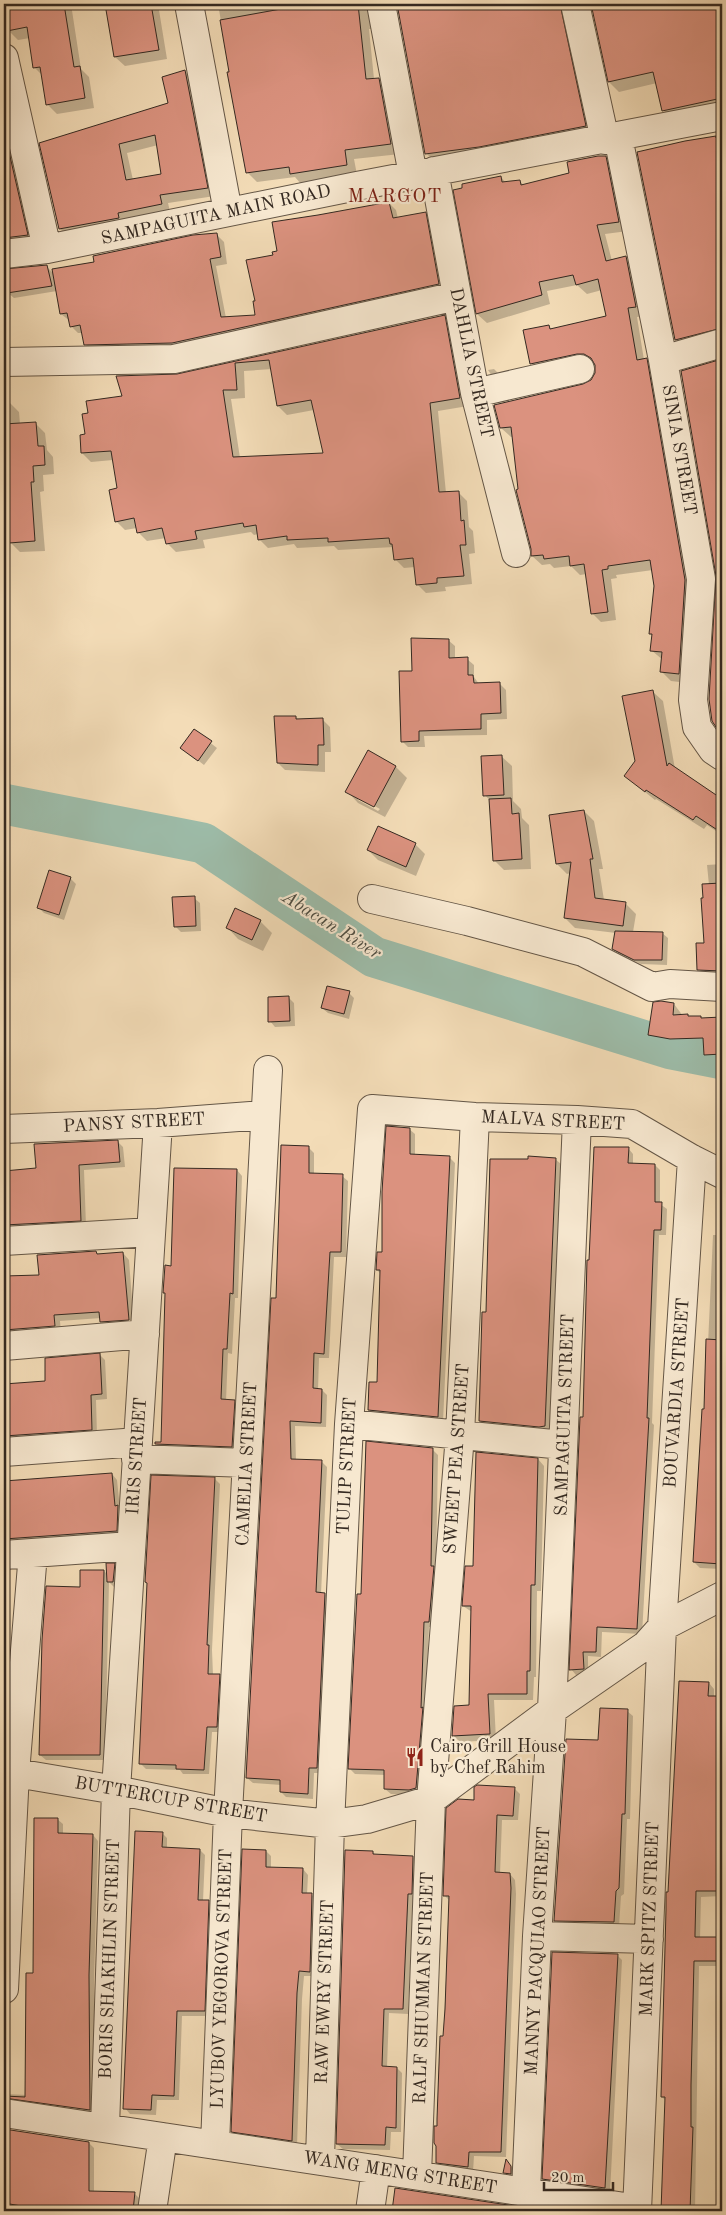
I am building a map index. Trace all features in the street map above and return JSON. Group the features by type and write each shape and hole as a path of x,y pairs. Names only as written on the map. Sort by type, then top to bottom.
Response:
{"street":[{"path":"189,4 228,212"},
{"name":"DAHLIA STREET","path":"381,4 423,173 457,296 474,393 516,553"},
{"name":"SINIA STREET","path":"575,4 612,139 663,360 700,579 693,700 697,727 713,750 722,756"},
{"path":"4,58 47,249"},
{"name":"SAMPAGUITA MAIN ROAD","path":"4,254 47,249 423,173 612,139 722,116"},
{"path":"4,362 174,359 457,296"},
{"path":"663,360 722,343"},
{"path":"474,393 580,369"},
{"path":"372,899 467,921 583,952 652,987 670,984 722,987"},
{"name":"CAMELIA STREET","path":"228,1813 264,1114 268,1070"},
{"name":"MALVA STREET","path":"372,1109 475,1117 578,1120 632,1124 722,1174"},
{"name":"TULIP STREET","path":"330,1824 349,1424 372,1109"},
{"name":"PANSY STREET","path":"4,1129 158,1123 264,1114"},
{"name":"SWEET PEA STREET","path":"431,1800 460,1435 475,1117"},
{"name":"SAMPAGUITA STREET","path":"552,1710 578,1120"},
{"name":"IRIS STREET","path":"116,1790 158,1123"},
{"name":"BOUVARDIA STREET","path":"656,1638 692,1159"},
{"path":"4,1241 151,1232"},
{"path":"4,1346 145,1334"},
{"path":"349,1424 563,1445"},
{"path":"4,1452 137,1451 247,1463"},
{"path":"4,1555 131,1546"},
{"path":"4,1988 9,1772 34,1553"},
{"name":"BUTTERCUP STREET","path":"9,1772 116,1790 228,1813 330,1824 367,1819 431,1800 552,1710 656,1638 722,1596"},
{"name":"BUTTERCUP STREET","path":"656,1638 722,1613"},
{"name":"MARK SPITZ STREET","path":"637,2210 649,1939 656,1638"},
{"name":"MANNY PACQUIAO STREET","path":"526,2192 538,1936 552,1710"},
{"name":"BORIS SHAKHLIN STREET","path":"105,2128 116,1790"},
{"name":"RALF SHUMMAN STREET","path":"416,2175 431,1800"},
{"name":"LYUBOV YEGOROVA STREET","path":"216,2145 228,1813"},
{"name":"RAW EWRY STREET","path":"320,2160 330,1824"},
{"path":"538,1936 649,1939"},
{"name":"WANG MENG STREET","path":"4,2113 637,2210"},
{"path":"152,2211 163,2137"},
{"path":"370,2211 376,2169"}],"building":[{"path":"4,4 64,4 74,67 80,66 85,98 46,105 40,67 33,68 27,27 7,31"},
{"path":"105,4 151,4 159,50 114,57"},
{"path":"291,4 358,4 366,79 379,78 391,144 345,150 347,165 290,174 289,167 246,173 227,72 229,72 220,20 292,7"},
{"path":"397,4 560,4 586,126 479,147 425,154"},
{"path":"591,4 722,4 722,98 662,111 653,72 608,82"},
{"path":"185,70 208,188 160,195 162,204 118,213 119,218 59,229 39,143 168,103 162,77","holes":["155,135 161,174 126,180 119,144"]},
{"path":"716,136 716,138 722,137 722,328 675,340 637,152"},
{"path":"9,152 28,235 4,238 4,154"},
{"path":"606,156 619,222 597,225 606,261 626,256 636,307 628,308 637,360 647,358 685,580 679,674 660,672 662,652 650,651 652,634 649,634 654,586 650,560 608,566 608,569 602,570 608,612 591,614 584,564 570,566 569,556 544,559 543,555 531,556 531,549 516,490 518,489 511,427 500,428 494,405 583,384 591,380 595,373 595,365 591,358 584,354 530,364 523,330 549,325 550,329 606,316 598,279 576,285 573,275 539,282 542,295 476,314 453,190 462,188 462,184 501,176 502,182 520,180 521,185 569,173 567,162"},
{"path":"389,202 393,218 426,212 439,284 172,343 84,345 80,325 70,327 67,313 60,314 52,269 94,262 93,256 193,235 217,233 221,257 210,259 221,317 255,315 253,301 255,301 246,260 273,255 272,252 277,251 272,222"},
{"path":"47,265 52,286 7,293 4,269"},
{"path":"445,315 460,398 430,403 439,492 459,491 461,521 464,520 466,545 460,545 464,576 437,578 437,583 416,585 413,558 394,560 392,544 390,544 389,538 328,542 328,538 287,540 287,536 258,540 256,525 244,527 243,523 195,531 197,539 166,544 162,528 137,533 134,518 115,522 109,490 117,488 111,451 81,453 80,435 85,434 82,414 88,413 86,401 122,396 116,376 177,374","holes":["269,360 277,406 311,400 323,453 233,457 223,390 237,390 235,363"]},
{"path":"722,359 722,736 712,721 709,699 716,576 681,371"},
{"path":"36,422 38,446 44,446 45,465 33,466 34,482 31,482 35,541 9,543 7,510 4,510 4,424"},
{"path":"411,638 449,639 449,658 468,657 468,675 473,675 474,683 500,682 501,713 481,714 481,729 419,731 419,741 401,742 399,671 412,671"},
{"path":"653,690 667,766 669,763 722,799 722,833 696,816 693,820 646,790 645,792 624,776 635,761 622,696"},
{"path":"274,716 296,716 296,719 323,718 324,745 318,745 318,765 277,763"},
{"path":"194,729 212,741 198,761 180,748"},
{"path":"368,750 396,766 374,807 345,792"},
{"path":"502,755 504,795 483,796 481,756"},
{"path":"511,798 512,814 519,813 522,859 493,861 489,799"},
{"path":"584,810 593,859 590,859 595,898 626,902 623,926 564,918 571,862 556,864 549,815"},
{"path":"378,826 416,843 406,867 367,850"},
{"path":"49,870 71,877 59,915 37,908"},
{"path":"722,883 722,971 697,970 696,943 704,943 702,884"},
{"path":"195,896 196,926 174,927 172,897"},
{"path":"235,908 261,920 252,940 226,928"},
{"path":"615,931 663,932 662,960 634,960 612,949"},
{"path":"327,986 350,991 344,1014 321,1008"},
{"path":"289,996 290,1021 268,1022 268,997"},
{"path":"653,1002 674,1003 673,1015 688,1014 688,1016 701,1016 701,1018 722,1017 722,1054 704,1055 703,1038 670,1039 648,1035"},
{"path":"386,1126 410,1128 410,1154 450,1156 438,1417 368,1410 369,1382 377,1382 380,1270 376,1270 377,1252 382,1252 382,1192"},
{"path":"118,1140 120,1162 79,1165 81,1221 4,1225 4,1171 36,1168 34,1144"},
{"path":"281,1145 309,1146 309,1173 343,1174 341,1252 330,1252 324,1354 314,1353 313,1388 322,1389 321,1423 290,1421 291,1459 322,1460 316,1592 325,1593 317,1768 309,1768 308,1794 280,1792 280,1780 246,1778 271,1298 276,1298"},
{"path":"594,1147 629,1147 628,1163 655,1164 655,1202 662,1202 661,1230 654,1230 647,1418 649,1418 637,1629 597,1627 596,1652 583,1652 584,1669 569,1670 580,1417 583,1417 587,1260 589,1260"},
{"path":"528,1156 556,1158 545,1426 539,1427 479,1421 482,1312 486,1312 490,1159 528,1159"},
{"path":"174,1168 237,1169 233,1294 230,1293 227,1349 223,1349 221,1399 235,1400 232,1447 155,1444 155,1442 161,1442 165,1293 163,1293 165,1265 171,1266"},
{"path":"96,1251 97,1254 123,1252 129,1320 100,1322 99,1312 54,1315 55,1326 4,1330 4,1276 39,1275 37,1255"},
{"path":"706,1339 722,1340 721,1564 693,1562 702,1409 704,1409"},
{"path":"100,1353 102,1394 91,1395 92,1430 4,1436 4,1384 45,1381 45,1358"},
{"path":"366,1441 433,1448 431,1566 434,1566 429,1622 424,1622 421,1708 423,1707 416,1788 409,1790 384,1789 384,1770 348,1769 357,1594 361,1594"},
{"path":"476,1452 538,1458 535,1585 531,1585 530,1671 527,1671 527,1694 488,1694 490,1734 452,1736 454,1706 469,1705 471,1606 462,1606 465,1566 473,1566"},
{"path":"112,1473 115,1506 118,1505 117,1531 4,1539 4,1481"},
{"path":"151,1475 215,1477 207,1645 209,1645 208,1674 220,1674 217,1727 207,1727 204,1770 176,1769 176,1765 139,1764 147,1583 145,1582"},
{"path":"106,1563 115,1563 113,1582 107,1582"},
{"path":"80,1570 104,1570 100,1755 39,1755 42,1640 46,1586 80,1587"},
{"path":"679,1681 709,1682 708,1696 722,1696 722,1857 719,1857 720,1891 696,1891 695,1937 722,1937 722,1961 694,1961 691,2085 691,2127 693,2127 690,2211 661,2211 665,2097 661,2097 666,1892 668,1892"},
{"path":"600,1708 628,1709 625,1814 622,1814 619,1888 616,1891 614,1922 554,1921 566,1739 598,1740"},
{"path":"477,1785 515,1787 513,1816 497,1815 495,1872 510,1873 511,1888 501,2152 469,2152 468,2167 436,2163 434,2126 437,2126 440,2036 443,2036 445,2009 449,1896 443,1896 446,1808 458,1799 474,1800 474,1787"},
{"path":"34,1818 58,1818 58,1833 93,1834 89,1975 90,2110 4,2098 4,2096 25,2097 26,1973 33,1973"},
{"path":"135,1831 163,1832 162,1847 200,1849 198,1900 209,1900 205,2011 177,2011 174,2096 152,2095 151,2110 123,2109"},
{"path":"242,1849 266,1850 266,1867 303,1868 302,1893 312,1893 310,1972 299,1971 297,1993 292,2141 231,2132"},
{"path":"345,1850 373,1851 373,1854 413,1856 412,1894 408,1894 403,2009 384,2009 382,2066 397,2067 396,2128 386,2127 385,2145 336,2144"},
{"path":"552,1952 618,1954 605,2188 542,2179"},
{"path":"4,2129 89,2142 89,2191 135,2192 133,2211 50,2211 4,2203"},
{"path":"506,2159 511,2166 511,2174 503,2173"},
{"path":"395,2188 548,2211 392,2211"}],"waterway":[{"name":"Abacan River","path":"4,804 203,843 374,957 671,1049 722,1059"}],"place":[{"name":"Cairo Grill House by Chef Rahim","path":"415,1757"}],"district":[{"name":"MARGOT","path":"395,197"}]}
